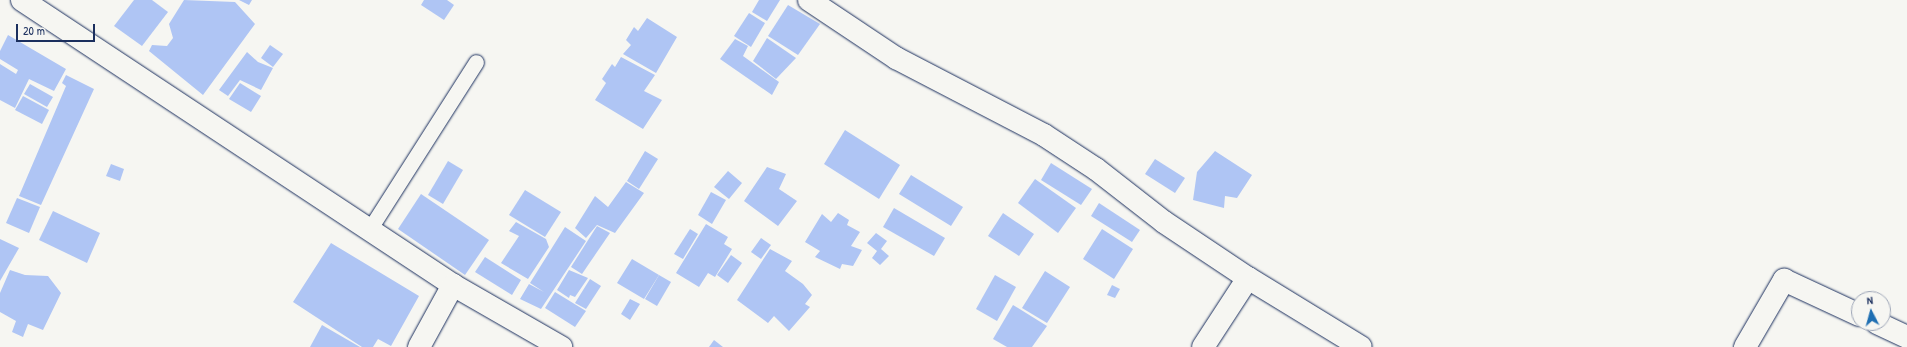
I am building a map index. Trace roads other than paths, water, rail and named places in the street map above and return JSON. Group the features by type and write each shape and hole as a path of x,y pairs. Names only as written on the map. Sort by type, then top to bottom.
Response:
{"street":[{"path":"22,0 453,285 561,347"},
{"path":"809,0 896,58 1044,135 1096,169 1164,222 1248,278 1360,347"},
{"path":"1203,347 1248,278"},
{"path":"1745,347 1784,280 1851,311"},
{"path":"419,347 453,285"},
{"path":"1891,330 1907,337"}],"lane":[{"path":"369,230 476,62"}]}
